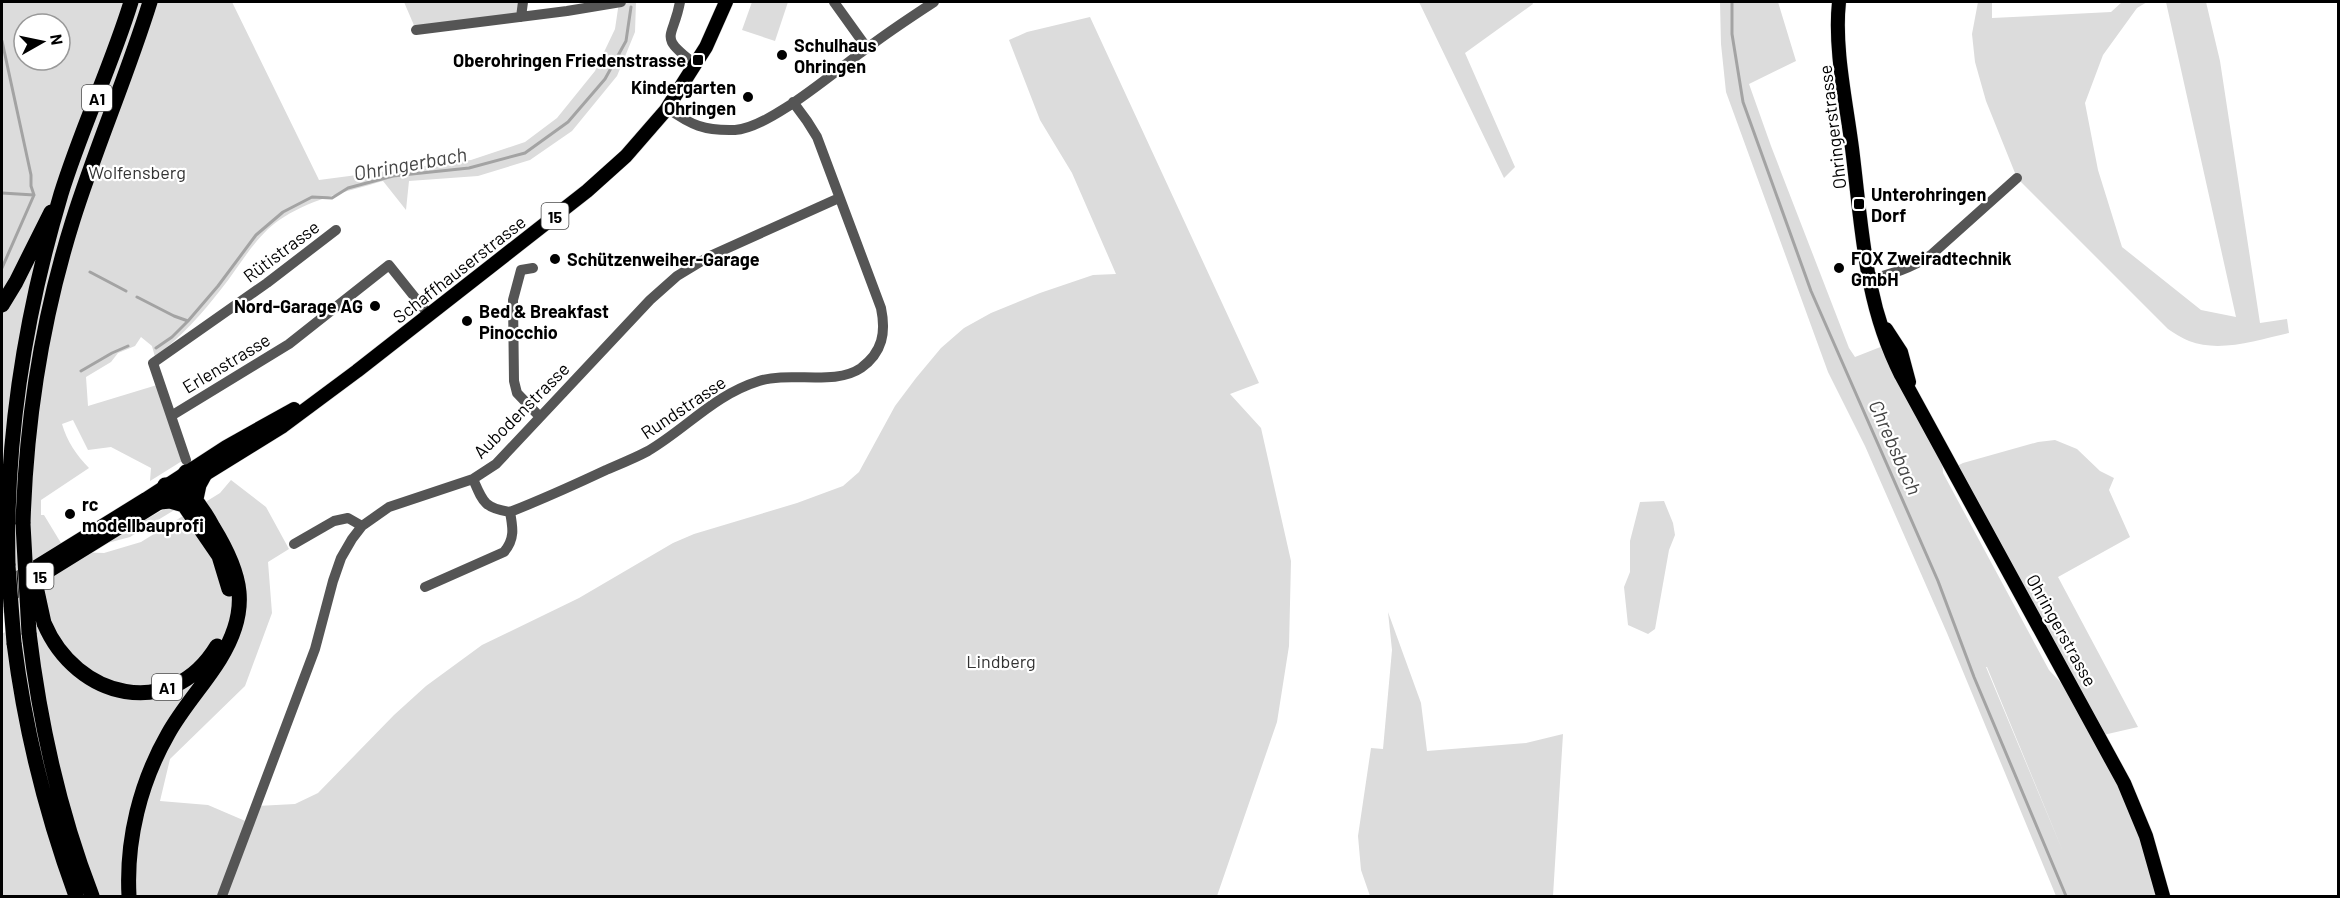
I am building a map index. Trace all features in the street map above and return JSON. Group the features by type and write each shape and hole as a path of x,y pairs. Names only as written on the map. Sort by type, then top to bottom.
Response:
{"highway":[{"name":"A1","path":"76,897 53,830 37,771 21,695 8,566 10,459 20,370 34,300 61,194 131,2"},
{"name":"A1","path":"92,897 51,768 36,693 29,633 24,524 32,409 52,296 73,219 150,2"},
{"name":"A1","path":"2,305 61,194"},
{"path":"160,502 190,502 205,474"},
{"name":"A1","path":"24,524 37,599 44,624 56,647 71,665 93,682 107,688 129,692 155,690 178,683 198,670 216,649 229,614 230,593 222,561 180,479"},
{"name":"A1","path":"129,897 132,835 138,806 150,771 174,724 225,651 236,620 240,591 234,563 190,502"},
{"name":"A1","path":"2,549 8,566"}],"main road":[{"name":"Schaffhauserstrasse","path":"2,600 160,502 180,479 205,474 282,426 429,315 607,174 641,140 667,108 710,39 726,2"},
{"name":"Ohringerstrasse","path":"1839,2 1840,43 1868,279 1888,350 2124,783 2146,836 2163,897"},
{"name":"Schaffhauserstrasse","path":"2,588 180,479 255,429 335,387"}],"street":[{"path":"521,17 523,2"},
{"path":"416,30 621,2"},
{"path":"680,2 669,33 673,45 695,64"},
{"path":"834,2 867,48"},
{"path":"667,108 690,124 702,128 737,130 760,123 934,2"},
{"name":"Rundstrasse","path":"510,512 646,452 678,432 720,398 744,386 778,377 848,375 871,360 882,341 885,328 881,308 817,137 793,102"},
{"path":"1868,279 1898,272 1931,255 2017,178"},
{"name":"Aubodenstrasse","path":"222,897 315,649 341,558 362,526 388,507 473,479 496,464 650,300 677,276 710,256 839,198"},
{"name":"Rütistrasse","path":"180,479 171,416 153,363 267,283 336,230"},
{"name":"Erlenstrasse","path":"171,416 289,344 389,265 429,315"},
{"path":"532,268 521,270 513,300 514,381 517,393 540,417"},
{"path":"425,587 504,552 510,545 513,534 510,512 495,510 483,502 473,479"},
{"path":"294,544 334,521 348,518 362,526"}],"green space":[{"name":"Lindberg","path":"2,2 232,2 319,180 471,160 525,142 557,118 595,71 615,29 619,2 636,2 635,32 617,76 572,131 530,160 478,176 409,181 406,210 383,181 295,210 266,231 199,316 155,357 152,346 141,337 135,346 118,353 111,362 86,377 88,406 157,385 182,461 150,481 151,468 111,447 88,450 73,420 62,424 72,448 89,468 41,500 41,515 44,515 64,548 78,552 104,553 141,542 220,493 231,480 266,507 289,549 268,562 272,613 245,686 170,759 160,801 208,805 250,823 257,806 295,804 318,793 394,715 426,686 482,645 579,598 673,543 694,534 797,503 843,486 859,472 895,406 916,378 941,348 964,328 991,313 1040,293 1093,275 1116,274 1072,173 1040,120 1009,40 1027,32 1090,17 1259,383 1230,394 1261,428 1291,561 1289,646 1277,722 1217,896 2,896 2,634 48,605 44,587 2,614"},
{"path":"404,2 523,2 521,17 416,30"},
{"path":"752,2 788,2 775,41 742,30"},
{"path":"1419,2 1532,2 1533,4 1465,53 1515,167 1504,178"},
{"path":"1720,2 1778,2 1796,61 1749,84 1849,348 1855,357 1883,346 1942,460 1943,473 2049,670 2070,694 2104,748 2130,806 2163,896 2056,896 1947,633 1865,446 1828,372 1726,92","holes":["1986,667 1987,667 2064,854"]},
{"path":"1978,2 1992,2 1992,18 2111,12 2122,2 2147,2 2137,8 2103,55 2085,103 2098,170 2122,247 2201,310 2236,317 2166,2 2206,2 2220,61 2260,323 2287,319 2289,333 2226,346 2201,344 2181,337 2168,329 2017,178 1986,101 1975,62 1972,34"},
{"path":"2055,440 2077,449 2100,471 2114,478 2109,490 2130,537 2058,577 2138,727 2099,736 1953,468 1963,463 2038,442"},
{"path":"1664,501 1675,535 1669,550 1655,629 1648,634 1628,625 1624,587 1630,572 1630,541 1640,502"},
{"path":"168,507 176,509 130,537 100,545"},
{"path":"1388,612 1421,703 1427,751 1526,743 1563,734 1553,896 1370,896 1361,870 1358,836 1371,748 1383,749 1392,650"}],"waterway":[{"name":"Chrebsbach","path":"1732,2 1732,34 1743,102 1811,291 1938,581 1974,677 2066,896"},
{"name":"Ohringerbach","path":"137,297 188,321 218,286 256,235 283,212 312,197 332,198 348,188 393,176 469,168 525,153 568,122 605,79 626,41 631,7"},
{"path":"2,41 34,195"},
{"path":"2,193 34,195 2,268"},
{"name":"Ohringerbach","path":"90,272 126,291"},
{"path":"156,348 172,337 188,321"},
{"path":"81,371 128,346"}],"place":[{"name":"Schulhaus Ohringen","path":"782,55"},
{"name":"Oberohringen Friedenstrasse","path":"698,60"},
{"name":"Kindergarten Ohringen","path":"748,97"},
{"name":"Unterohringen Dorf","path":"1859,204"},
{"name":"Schützenweiher-Garage","path":"555,259"},
{"name":"FOX Zweiradtechnik GmbH","path":"1839,268"},
{"name":"Nord-Garage AG","path":"375,306"},
{"name":"Bed & Breakfast Pinocchio","path":"467,321"},
{"name":"rc modellbauprofi","path":"70,514"}],"park label":[{"name":"Wolfensberg","path":"137,172"}]}
